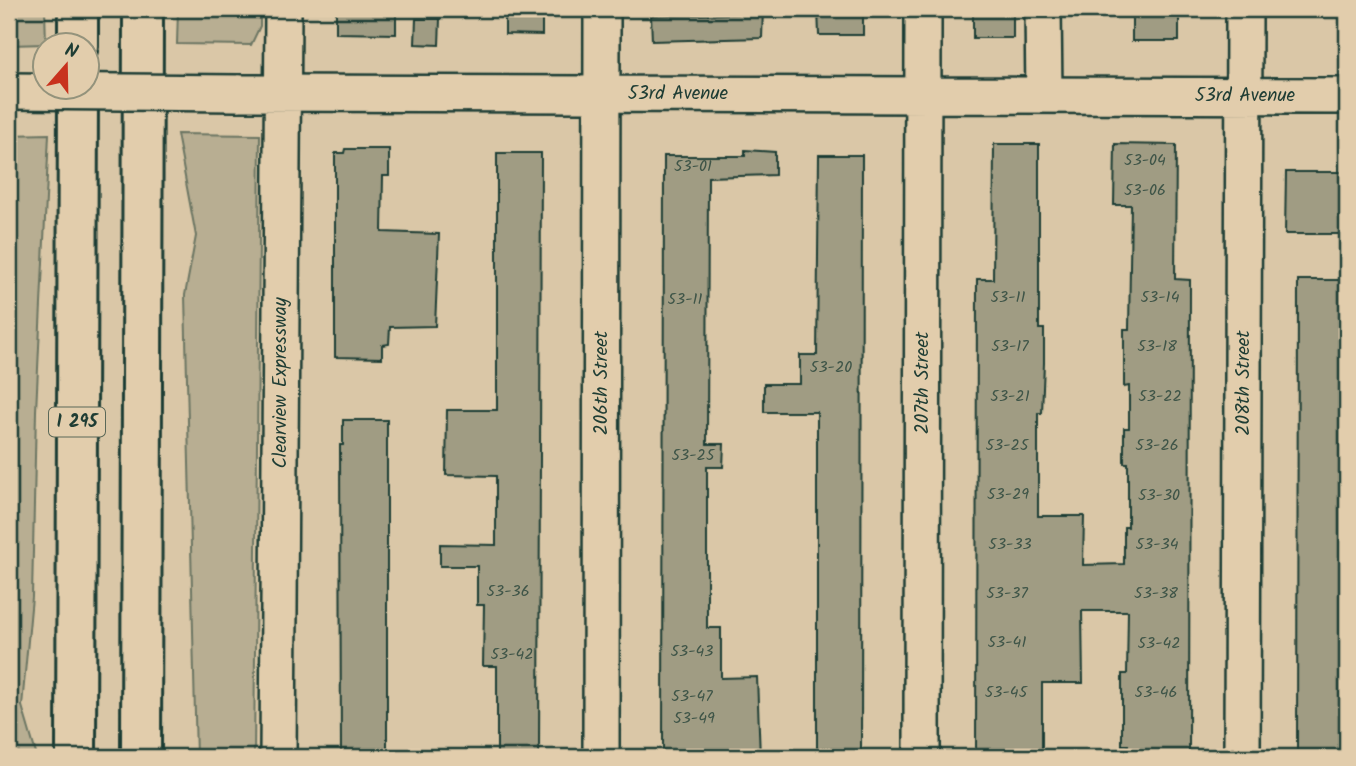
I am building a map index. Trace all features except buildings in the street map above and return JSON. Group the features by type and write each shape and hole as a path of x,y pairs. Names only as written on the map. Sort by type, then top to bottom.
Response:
{"highway":[{"path":"78,9 78,32"},
{"path":"141,757 143,9"},
{"name":"I 295","path":"76,757 78,102"}],"street":[{"name":"Clearview Expressway","path":"278,757 283,9"},
{"name":"206th Street","path":"601,757 602,9"},
{"name":"207th Street","path":"922,757 923,9"},
{"path":"1043,9 1044,95"},
{"name":"208th Street","path":"1242,757 1244,9"},
{"name":"53rd Avenue","path":"9,91 1347,96"}],"shaded area":[{"path":"9,9 45,9 46,32 32,32 32,44 9,45"},
{"path":"178,9 260,9 260,26 251,45 177,44"},
{"path":"49,134 36,411 32,597 22,706 37,757 9,757 9,135"},
{"path":"177,134 260,135 254,757 196,757 185,295 196,236"}]}
